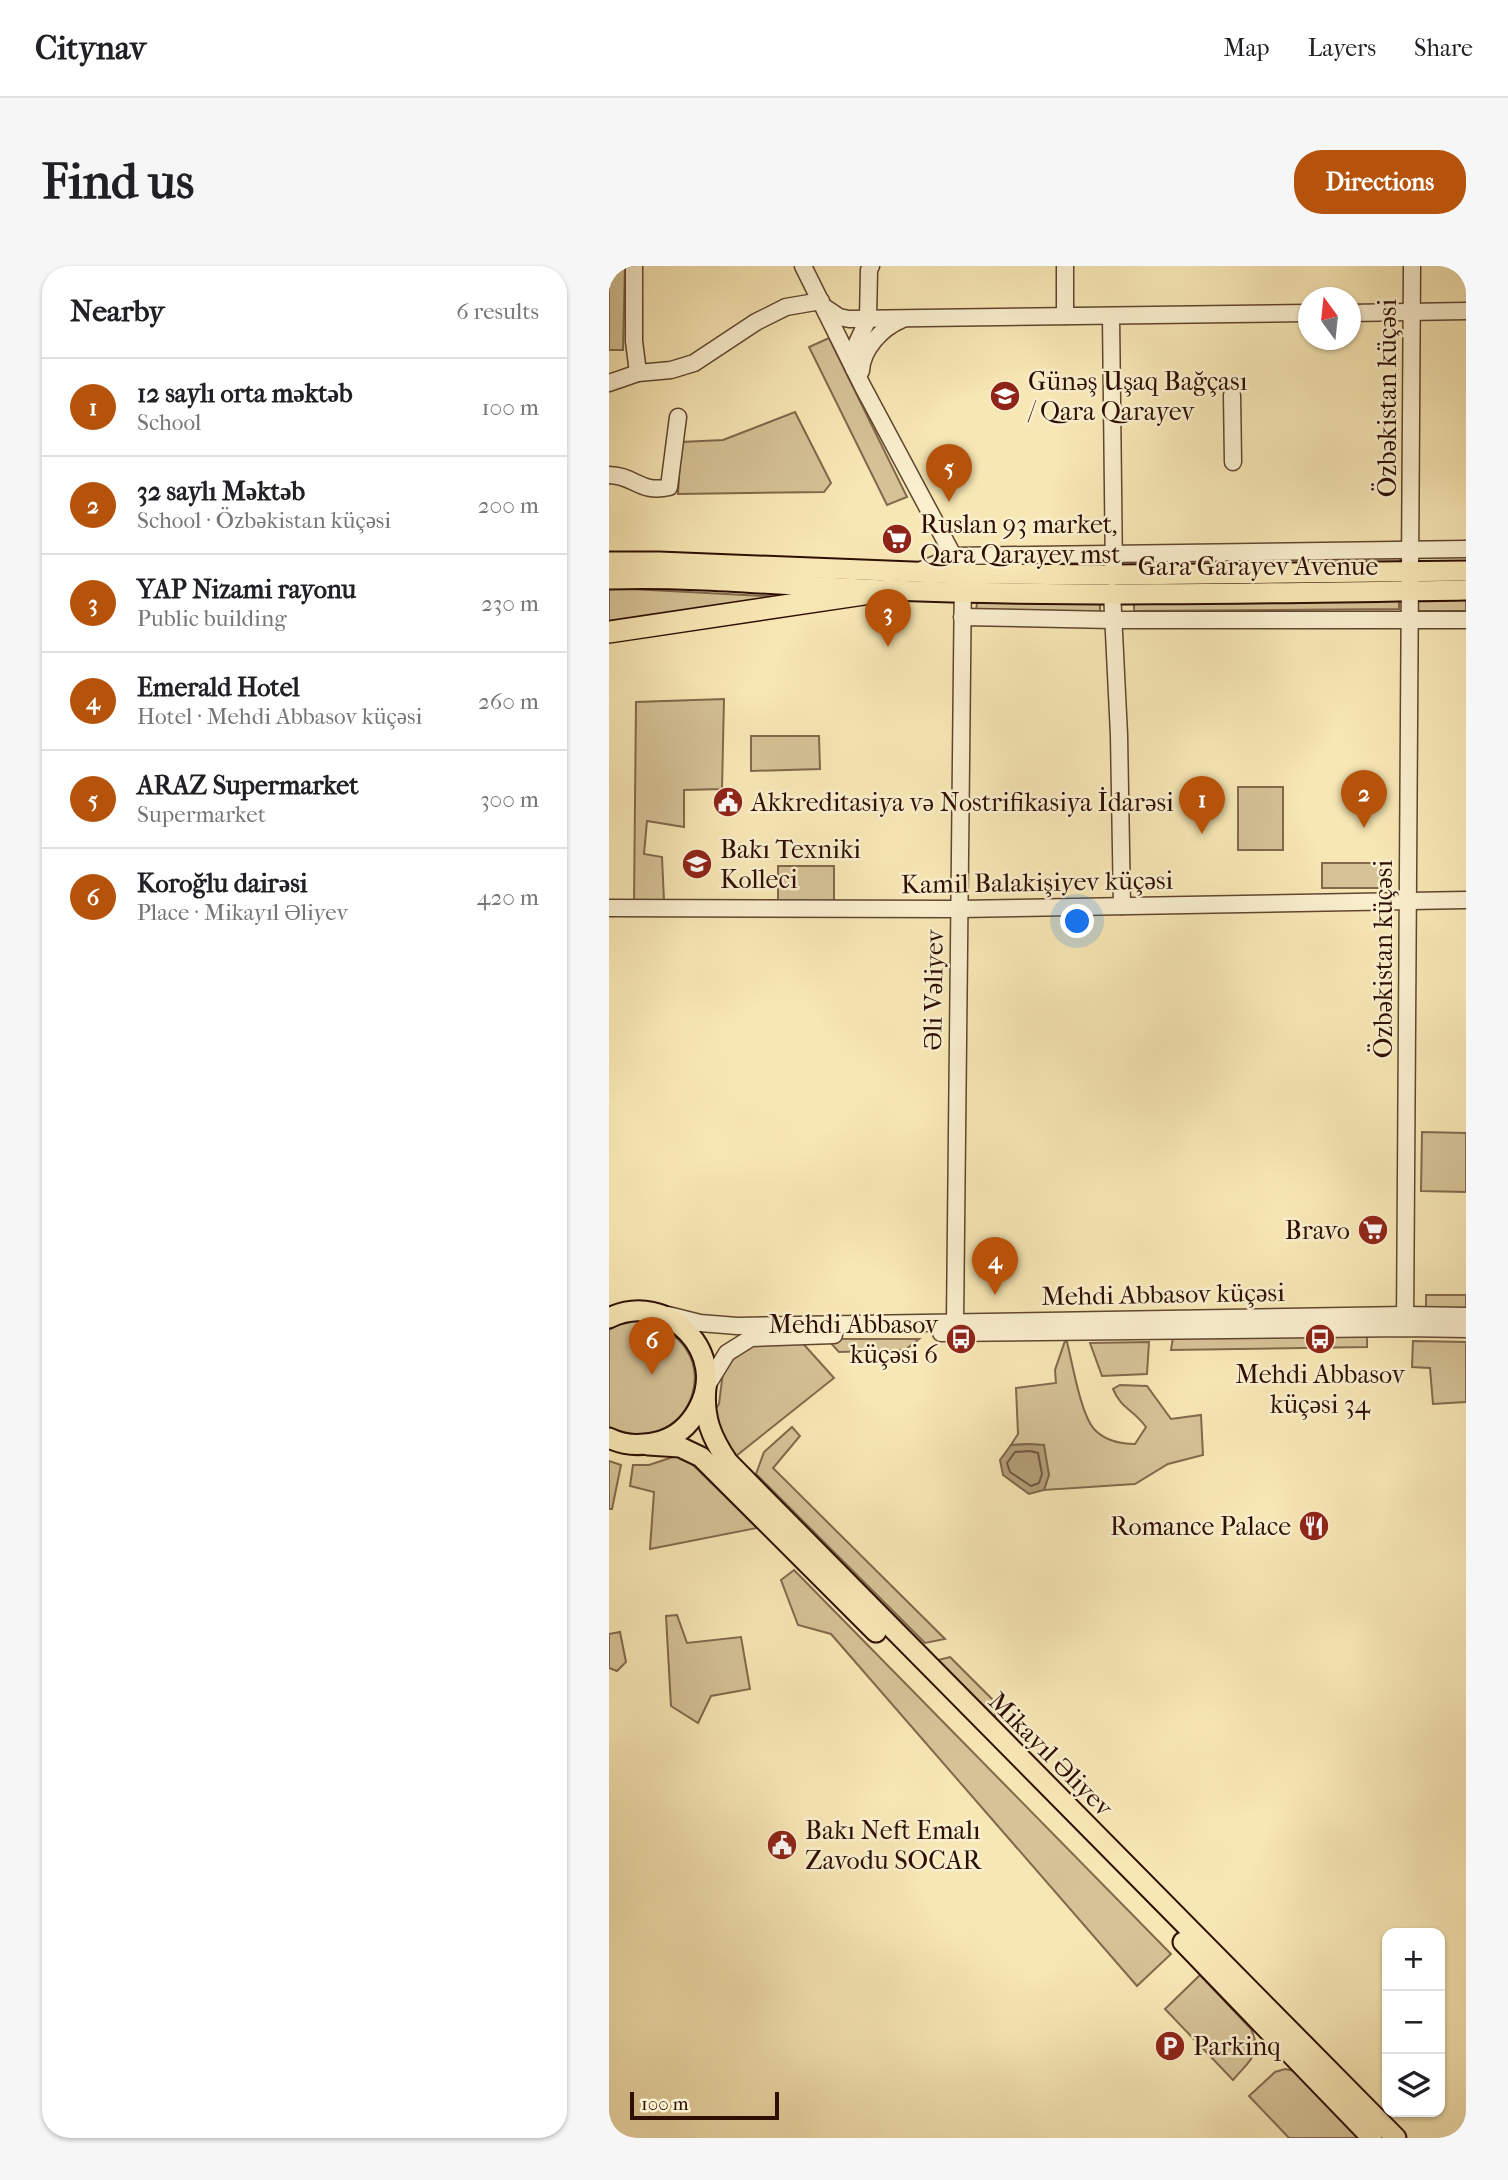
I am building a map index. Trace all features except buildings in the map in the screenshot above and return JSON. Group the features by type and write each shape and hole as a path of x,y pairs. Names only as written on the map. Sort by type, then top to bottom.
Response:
{"highway":[{"path":"609,632 891,590"}],"main road":[{"path":"609,562 630,570"},
{"name":"Gara Garayev Avenue","path":"630,570 891,590 963,582 1113,584 1411,581 1466,571"},
{"name":"Gara Garayev Avenue","path":"630,570 916,572 963,582"},
{"path":"609,579 630,570"},
{"name":"Gara Garayev Avenue","path":"1411,581 1466,590"},
{"name":"Mikayıl Əliyev","path":"609,1303 653,1312 669,1317 683,1326 695,1339 702,1353 706,1370 705,1403 708,1425 714,1441 728,1462 1396,2138"},
{"path":"609,1318 632,1311 653,1312"},
{"path":"648,1445 665,1440 693,1419 702,1404 706,1387"},
{"name":"Mikayıl Əliyev","path":"609,1438 631,1445 680,1447 692,1451 711,1466 1157,1916 1372,2138"}],"street":[{"path":"634,266 634,341 638,373"},
{"path":"803,266 863,387 954,556 963,582"},
{"path":"854,369 857,343 867,319 871,266"},
{"path":"1065,266 1065,316"},
{"name":"Özbəkistan küçəsi","path":"1405,1321 1412,266"},
{"path":"609,383 638,373 671,370 694,363 756,322 786,307 822,304 839,317 867,319 1298,313"},
{"path":"1361,313 1466,311"},
{"path":"1111,316 1112,620 1119,735 1122,906"},
{"path":"863,387 861,368 865,354 887,328 904,318"},
{"path":"839,338 867,319"},
{"path":"1232,395 1233,462"},
{"path":"609,475 625,477 641,487 651,489 669,487 678,417"},
{"path":"916,572 954,556 1466,549"},
{"name":"Əli Vəliyev","path":"955,1322 963,582"},
{"path":"962,617 1112,620 1466,620"},
{"name":"Kamil Balakişiyev küçəsi","path":"609,908 960,909 1466,900"},
{"name":"Mehdi Abbasov küçəsi","path":"653,1312 719,1325 1405,1321 1466,1329"},
{"name":"Mehdi Abbasov küçəsi","path":"706,1387 727,1353 751,1338 766,1336 1405,1321 1466,1316"}],"shaded area":[{"path":"609,266 625,266 623,350 609,350"},
{"path":"829,338 907,497 887,505 809,347"},
{"path":"795,412 831,483 824,492 678,494 681,442 723,440"},
{"path":"1400,554 1400,564 1131,569 1131,559"},
{"path":"609,589 631,589 785,597 609,626"},
{"path":"1399,598 1399,609 1134,611 1134,600"},
{"path":"1418,599 1466,599 1466,611 1417,611"},
{"path":"977,602 1100,602 1100,612 976,612"},
{"path":"724,699 722,789 684,790 684,827 647,821 644,854 662,857 664,901 634,903 636,702"},
{"path":"751,736 819,736 820,769 751,771"},
{"path":"1238,787 1283,787 1283,850 1238,850"},
{"path":"1322,863 1387,863 1387,888 1322,888"},
{"path":"778,866 834,866 834,901 778,901"},
{"path":"1422,1132 1466,1133 1466,1192 1421,1191"},
{"path":"1426,1295 1466,1295 1466,1309 1426,1308"},
{"path":"636,1321 667,1331 686,1349 694,1371 692,1394 682,1415 663,1429 639,1434 609,1427 609,1330 617,1325"},
{"path":"1367,1335 1367,1347 1171,1350 1173,1337"},
{"path":"798,1338 834,1378 736,1456 709,1419 719,1404 724,1364 751,1342"},
{"path":"1066,1338 1085,1411 1098,1433 1113,1441 1135,1444 1146,1427 1120,1401 1113,1389 1120,1385 1147,1386 1171,1419 1201,1415 1203,1455 1168,1464 1135,1484 1044,1490 1049,1474 1030,1444 1011,1445 1018,1434 1016,1388 1056,1383 1055,1370"},
{"path":"827,1339 919,1339 905,1350 839,1352"},
{"path":"1413,1341 1466,1342 1466,1402 1433,1404 1430,1368 1412,1367"},
{"path":"1149,1342 1147,1374 1102,1376 1090,1343"},
{"path":"792,1427 800,1436 773,1468 945,1639 925,1643 756,1474 764,1452"},
{"path":"682,1454 757,1528 650,1549 654,1492 630,1486 633,1465 649,1465"},
{"path":"609,1461 621,1465 612,1509 609,1509"},
{"path":"794,1570 1171,1954 1137,1986 831,1634 798,1625 781,1580"},
{"path":"677,1615 687,1643 741,1637 750,1689 711,1696 698,1723 671,1706 666,1616"},
{"path":"620,1632 626,1662 617,1671 609,1668 609,1634"},
{"path":"950,1657 996,1703 995,1722 934,1661"},
{"path":"1200,1975 1251,2029 1254,2038 1255,2051 1252,2057 1233,2080 1165,2009"},
{"path":"1285,2069 1295,2071 1362,2138 1289,2138 1249,2096 1275,2072"}],"water":[{"path":"1011,1445 1044,1445 1049,1475 1044,1490 1029,1494 1003,1475 1000,1460"}],"place":[{"name":"Günəş Uşaq Bağçası / Qara Qarayev","path":"1005,396"},
{"name":"ARAZ Supermarket","path":"949,502"},
{"name":"Ruslan 93 market, Qara Qarayev mst","path":"897,539"},
{"name":"YAP Nizami rayonu","path":"888,647"},
{"name":"Akkreditasiya və Nostrifikasiya İdarəsi","path":"728,802"},
{"name":"32 saylı Məktəb","path":"1364,828"},
{"name":"12 saylı orta məktəb","path":"1202,834"},
{"name":"Bakı Texniki Kolleci","path":"697,864"},
{"name":"Bravo","path":"1373,1230"},
{"name":"Emerald Hotel","path":"995,1295"},
{"name":"Mehdi Abbasov küçəsi 6","path":"961,1339"},
{"name":"Mehdi Abbasov küçəsi 34","path":"1320,1339"},
{"name":"Koroğlu dairəsi","path":"652,1375"},
{"name":"Romance Palace","path":"1314,1526"},
{"name":"Bakı Neft Emalı Zavodu SOCAR","path":"782,1845"},
{"name":"Parkinq","path":"1170,2046"}]}
